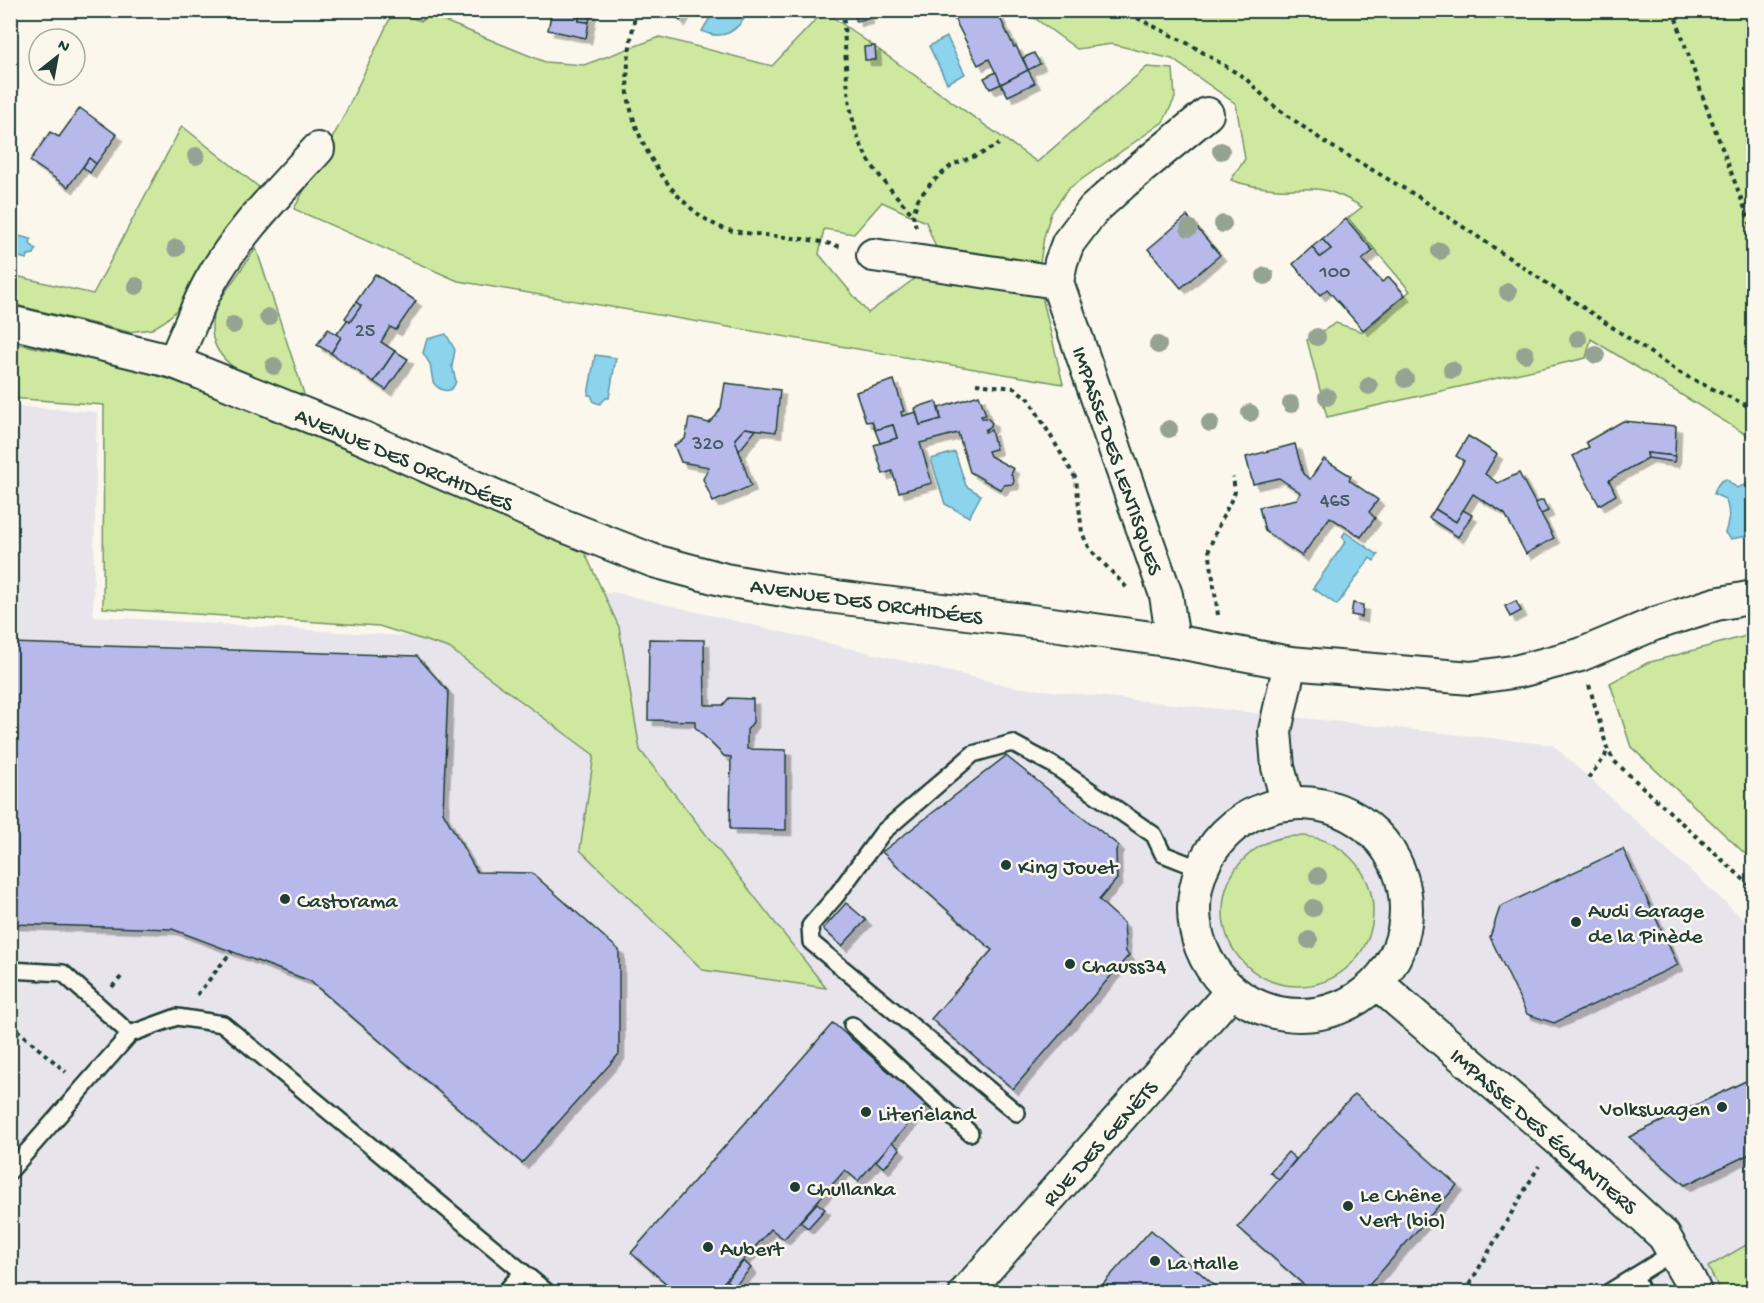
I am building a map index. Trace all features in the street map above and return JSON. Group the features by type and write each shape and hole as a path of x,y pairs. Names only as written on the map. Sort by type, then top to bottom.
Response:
{"street":[{"path":"873,255 1057,282 1068,243 1081,224 1123,183 1207,114"},
{"path":"174,362 200,302 224,261 244,232 318,149"},
{"name":"IMPASSE DES LENTISQUES","path":"1057,282 1166,595 1173,641"},
{"name":"AVENUE DES ORCHIDÉES","path":"10,322 174,362 361,437 554,522 654,561 725,580 795,592 1173,641 1290,663 1471,678 1519,671 1580,655 1654,624 1716,604 1754,597"},
{"path":"1288,804 1278,767 1275,730 1290,663"},
{"path":"1288,804 1309,804 1330,808 1350,816 1368,829 1383,844 1395,862 1404,893 1405,926 1399,946 1390,966 1377,983 1362,996 1344,1006 1306,1015 1267,1010 1232,991 1215,974 1202,952 1195,928 1194,903 1201,869 1222,836 1241,821 1263,810 1288,804"},
{"name":"IMPASSE DES ÉGLANTIERS","path":"1377,983 1556,1137 1664,1236 1695,1293"},
{"name":"RUE DES GENÊTS","path":"966,1293 1232,991"}],"lane":[{"path":"1017,1113 811,942 810,926 836,896 883,832 973,754 1012,743 1053,765 1154,835 1162,854 1201,869"},
{"path":"10,970 63,973 130,1034"},
{"path":"10,1171 130,1034 177,1017 223,1024 547,1293"},
{"path":"852,1025 970,1133"},
{"path":"1609,1293 1674,1252"},
{"path":"505,1293 523,1272"},
{"path":"1635,1276 1642,1293"}],"path":[{"path":"636,10 629,63 629,100 647,152 672,189 702,216 720,227 740,232 822,241 873,255"},
{"path":"843,10 848,81 856,130 866,156 881,178 913,215 925,255 939,264"},
{"path":"1122,10 1130,17 1189,44 1245,78 1274,106 1326,143 1417,196 1682,374 1754,409"},
{"path":"1673,10 1754,233"},
{"path":"913,215 918,199 932,182 952,165 999,144"},
{"path":"976,384 1014,388 1029,399 1076,479 1082,533 1090,549 1126,587 1143,595 1166,595"},
{"path":"1220,649 1209,549 1235,492 1233,477"},
{"path":"1580,655 1607,748 1614,760 1754,889"},
{"path":"1588,778 1605,757 1607,748"},
{"path":"1465,1293 1556,1137"}],"shaded area":[{"path":"10,406 97,412 93,616 419,637 613,592 1014,687 1553,745 1753,928 1753,1292 11,1292"}],"green space":[{"path":"824,11 1037,162 1147,67 1173,69 1175,98 1163,122 1068,189 1051,213 1044,237 1039,269 938,253 926,222 882,202 854,234 824,229 819,254 868,313 921,274 1042,296 1063,384 458,281 294,209 342,120 393,12 422,21 427,14 545,62 584,65 660,37 772,66"},
{"path":"1025,11 1753,11 1753,439 1591,339 1586,358 1327,417 1307,340 1336,323 1363,332 1410,291 1348,218 1362,207 1324,190 1271,189 1231,180 1245,159 1236,104 1172,59 1112,44 1077,49"},
{"path":"182,126 260,188 177,310 152,329 129,332 11,304 11,275 93,294"},
{"path":"256,248 306,400 252,379 223,357 214,343 212,325 217,304"},
{"path":"10,342 145,371 242,404 585,553 619,627 640,750 826,988 703,970 580,850 594,755 449,648 379,626 103,608 104,405 11,398"},
{"path":"1754,634 1753,861 1631,747 1610,683 1647,663"},
{"path":"1298,836 1327,842 1351,858 1367,882 1373,911 1367,940 1351,964 1327,980 1298,986 1269,980 1245,964 1229,940 1223,911 1229,882 1245,858 1269,842"},
{"path":"1753,1241 1753,1292 1721,1292 1708,1267"}],"water":[{"path":"714,11 749,11 735,29 724,35 717,35 702,31"},
{"path":"947,37 965,74 947,83 929,46"},
{"path":"11,234 31,239 30,244 36,249 34,254 28,255 27,259 11,255"},
{"path":"446,334 455,350 452,366 456,381 449,390 442,390 433,382 430,364 423,353 427,339"},
{"path":"595,355 616,358 609,398 600,404 594,402 591,395 588,395"},
{"path":"955,452 966,486 981,495 969,517 945,504 931,459"},
{"path":"1726,479 1737,488 1744,485 1750,486 1753,499 1753,535 1731,539 1725,533 1729,516 1727,504 1725,499 1714,494 1721,481"},
{"path":"1345,532 1378,555 1374,561 1370,558 1337,605 1313,588 1346,541 1342,537"}],"building":[{"path":"552,10 580,10 579,21 589,22 586,38 548,30"},
{"path":"580,10 591,10 589,22 579,21"},
{"path":"671,10 686,10 680,21"},
{"path":"854,10 867,10 868,19 856,21"},
{"path":"946,10 978,10 981,17 996,10 1028,70 1001,84 989,59 978,65 953,16"},
{"path":"978,10 996,10 981,17"},
{"path":"875,46 876,60 865,60 864,47"},
{"path":"1034,53 1040,64 1028,70 1023,58"},
{"path":"1028,70 1035,83 1008,96 1001,84"},
{"path":"996,72 1001,84 990,89 984,78"},
{"path":"80,108 117,135 96,164 89,158 68,187 30,161 50,132 59,137"},
{"path":"89,158 96,164 90,173 83,167"},
{"path":"1187,216 1220,255 1181,288 1148,249"},
{"path":"1346,219 1373,251 1362,260 1382,282 1389,277 1405,295 1363,330 1327,289 1320,295 1293,264 1312,247 1320,257 1331,249 1322,239"},
{"path":"1322,239 1331,249 1320,257 1312,247"},
{"path":"375,274 416,301 396,330 390,327 381,342 395,351 374,382 331,353 341,337 336,335 348,319 350,322 361,306 356,302"},
{"path":"356,302 361,306 350,322 345,318"},
{"path":"328,329 341,337 331,353 317,345"},
{"path":"395,351 408,359 386,390 374,382"},
{"path":"894,380 904,411 901,412 902,416 916,412 920,425 941,419 939,408 979,395 986,415 981,416 992,423 985,432 991,430 996,449 988,451 990,456 1014,469 1011,474 1013,484 1004,485 1001,490 970,472 958,433 920,443 932,483 899,492 892,471 883,474 874,445 897,438 893,425 875,430 872,421 866,422 856,392"},
{"path":"725,383 780,390 776,432 745,428 735,439 751,486 713,502 703,479 709,467 681,462 674,445 685,439 689,418 709,423 716,416 721,408"},
{"path":"936,401 941,419 920,425 915,408"},
{"path":"1623,421 1676,426 1675,456 1647,453 1648,458 1609,480 1616,495 1599,505 1573,456 1589,447 1586,442"},
{"path":"893,425 897,438 880,443 875,430"},
{"path":"745,428 756,430 739,451 735,439"},
{"path":"1468,436 1497,454 1485,474 1498,483 1519,473 1554,538 1526,554 1505,514 1473,494 1456,522 1435,509 1464,461 1456,456"},
{"path":"1295,444 1303,474 1310,479 1324,459 1351,476 1349,480 1378,500 1369,512 1375,518 1361,537 1330,517 1302,556 1265,531 1259,507 1297,499 1301,493 1279,478 1253,484 1246,457"},
{"path":"1647,453 1675,456 1674,462 1648,458"},
{"path":"1543,500 1548,511 1541,514 1535,503"},
{"path":"1435,509 1456,522 1463,510 1472,515 1458,537 1429,518"},
{"path":"1516,601 1521,611 1510,617 1505,606"},
{"path":"1353,603 1363,605 1362,617 1351,615"},
{"path":"649,639 704,640 705,705 723,705 729,698 753,699 753,722 747,730 747,749 786,750 786,830 730,829 731,757 724,756 695,727 695,721 648,720"},
{"name":"Castorama","path":"10,643 417,656 448,691 443,812 477,872 532,873 619,950 619,1054 522,1163 310,981 172,929 10,924"},
{"path":"1006,756 1119,846 1116,850 1117,879 1099,900 1124,923 1126,952 1129,955 1013,1089 931,1019 992,950 882,852"},
{"name":"Audi Garage de la Pinède","path":"1623,849 1678,965 1554,1023 1527,1014 1490,937 1500,907"},
{"path":"846,903 866,920 842,946 823,929"},
{"path":"833,1023 926,1104 858,1181 845,1170 784,1239 771,1229 715,1292 676,1292 631,1253"},
{"name":"Volkswagen","path":"1754,1077 1754,1152 1685,1185 1629,1137"},
{"name":"Le Chêne Vert (bio)","path":"1355,1094 1457,1185 1363,1292 1312,1292 1238,1227"},
{"path":"892,1142 900,1149 884,1168 876,1161"},
{"path":"1288,1152 1296,1159 1279,1180 1270,1172"},
{"path":"817,1203 825,1209 808,1228 800,1222"},
{"name":"La Halle","path":"1151,1230 1222,1292 1096,1292"},
{"path":"744,1261 751,1268 734,1287 726,1280"}],"place":[{"name":"King Jouet","path":"1006,865"},
{"name":"Castorama","path":"285,899"},
{"name":"Audi Garage de la Pinède","path":"1576,922"},
{"name":"Chauss34","path":"1070,964"},
{"name":"Volkswagen","path":"1722,1107"},
{"name":"Literieland","path":"866,1112"},
{"name":"Chullanka","path":"795,1187"},
{"name":"Le Chêne Vert (bio)","path":"1348,1206"},
{"name":"Aubert","path":"708,1247"},
{"name":"La Halle","path":"1155,1261"}]}
